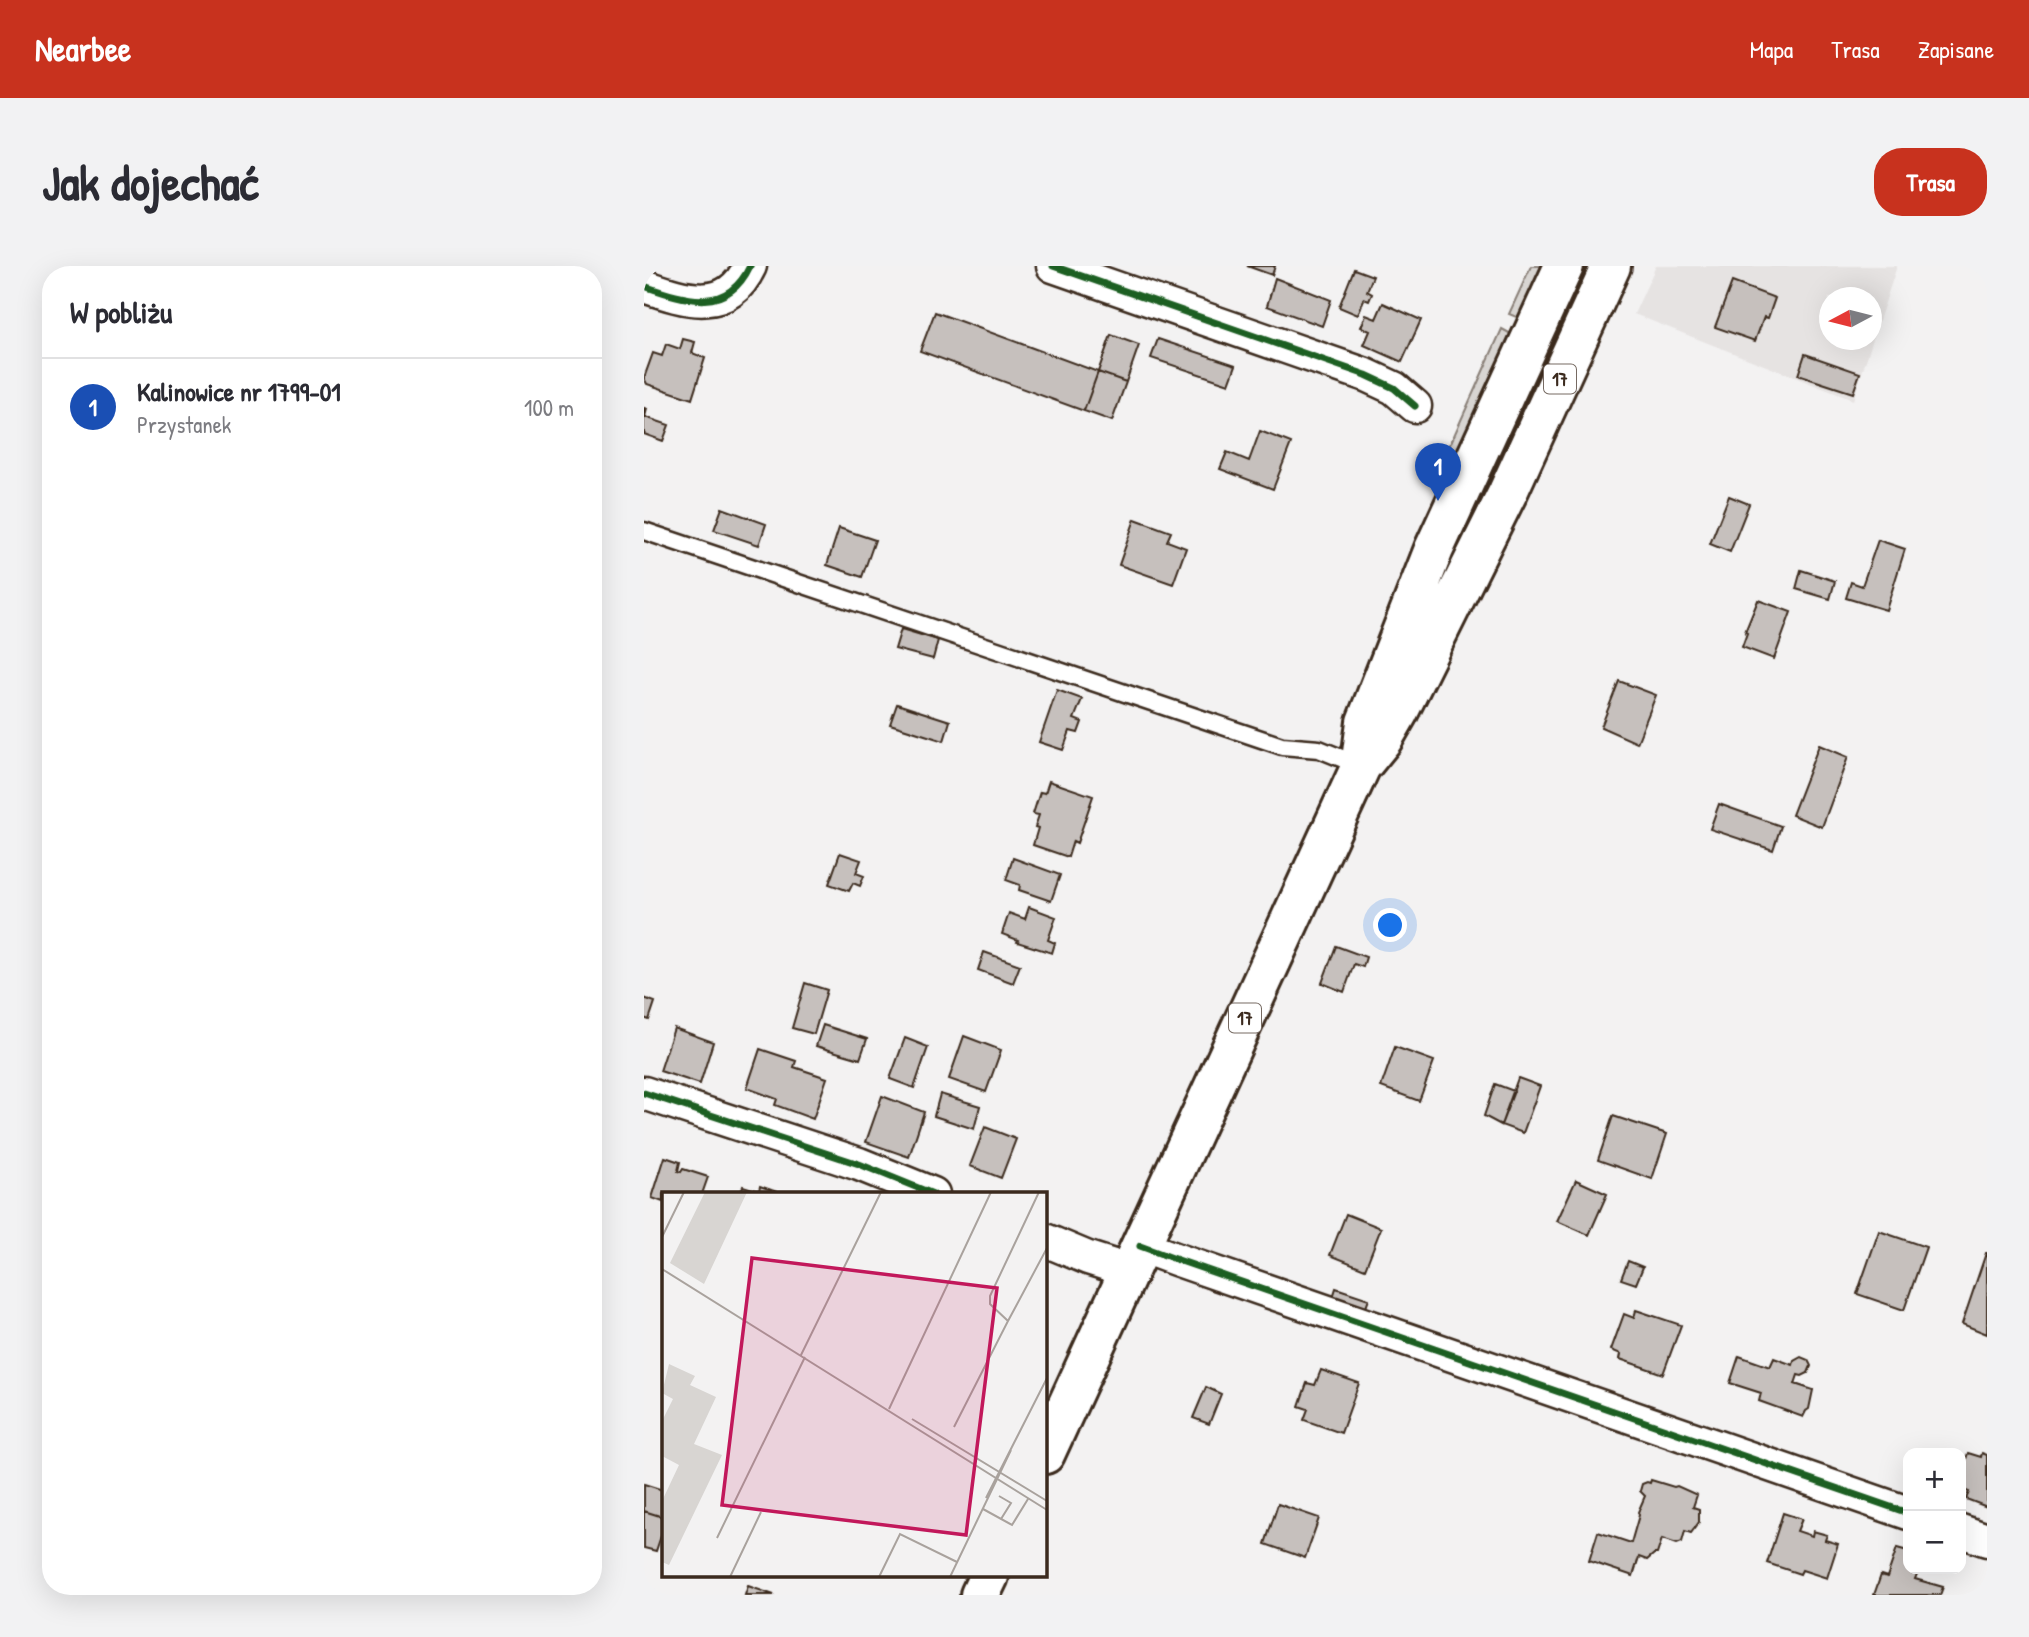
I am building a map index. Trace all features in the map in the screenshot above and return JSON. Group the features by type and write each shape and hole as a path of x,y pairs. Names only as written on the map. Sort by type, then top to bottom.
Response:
{"highway":[{"name":"17","path":"1361,766 1366,722 1434,549 1564,266"},
{"name":"17","path":"1046,1452 1361,766 1383,739 1398,713 1454,603 1611,266"},
{"path":"980,1595 988,1578"}],"street":[{"path":"644,286 692,300 716,298 735,289 750,266"},
{"path":"1053,266 1366,375 1394,388 1415,407"},
{"path":"644,1093 859,1164 928,1192"},
{"path":"1046,1240 1088,1258 1135,1258 1191,1265 1903,1511"},
{"path":"1966,1533 1987,1540"}],"lane":[{"path":"644,531 1282,746 1319,749 1361,766"}],"shaded area":[{"path":"1531,266 1550,266 1519,318 1509,314"},
{"path":"1656,266 1897,266 1882,312 1882,287 1819,287 1819,350 1869,350 1853,400 1634,314"},
{"path":"1502,329 1513,335 1458,453 1448,449"}],"building":[{"path":"1247,266 1275,266 1272,275"},
{"path":"1354,269 1373,276 1367,291 1372,294 1369,301 1364,299 1358,315 1339,307"},
{"path":"1275,278 1331,300 1322,326 1267,306"},
{"path":"1732,282 1775,298 1755,341 1715,327"},
{"path":"1383,303 1421,320 1402,362 1364,345 1370,331 1361,327 1366,315 1376,319"},
{"path":"935,312 1098,372 1084,411 920,351"},
{"path":"1111,335 1139,345 1126,382 1098,372"},
{"path":"683,339 695,342 692,353 705,358 692,399 647,384 644,378 653,353 662,356 666,344 680,349"},
{"path":"1158,339 1236,365 1229,384 1151,358"},
{"path":"1805,354 1860,373 1853,393 1798,375"},
{"path":"1098,372 1126,382 1112,421 1084,411"},
{"path":"644,408 647,409 645,417 669,425 663,441 644,434"},
{"path":"1260,431 1291,443 1273,489 1220,469 1227,452 1249,461"},
{"path":"1729,496 1749,504 1730,552 1710,544"},
{"path":"722,508 766,524 759,545 714,530"},
{"path":"1135,519 1171,532 1167,541 1186,548 1173,584 1119,565"},
{"path":"839,528 875,540 862,577 827,565"},
{"path":"1878,540 1905,549 1886,610 1846,598 1851,582 1862,586"},
{"path":"1801,570 1835,581 1830,599 1796,589"},
{"path":"1758,600 1791,612 1774,659 1742,647"},
{"path":"901,629 938,640 933,659 895,649"},
{"path":"1619,681 1656,695 1637,743 1601,727"},
{"path":"1057,690 1082,699 1074,719 1082,722 1078,733 1070,731 1063,750 1039,742"},
{"path":"897,704 950,721 944,741 890,724"},
{"path":"1819,745 1848,757 1822,827 1792,815"},
{"path":"1049,781 1093,796 1077,843 1073,841 1068,857 1033,845 1039,815 1033,814 1040,792 1045,793"},
{"path":"1719,804 1781,826 1773,850 1710,829"},
{"path":"840,853 861,860 856,873 864,876 860,886 853,883 849,891 829,884"},
{"path":"1013,858 1060,875 1051,901 1019,890 1020,885 1006,880"},
{"path":"1029,907 1056,917 1048,940 1055,943 1052,953 1017,942 1018,940 1002,934 1009,913 1025,919"},
{"path":"1336,946 1366,957 1363,967 1354,964 1344,992 1322,983"},
{"path":"984,952 1020,965 1013,983 978,970"},
{"path":"805,983 827,990 814,1034 792,1028"},
{"path":"644,998 655,1002 649,1020 644,1018"},
{"path":"823,1025 867,1039 860,1059 816,1046"},
{"path":"674,1028 713,1042 700,1084 660,1071"},
{"path":"964,1036 1001,1050 986,1092 949,1079"},
{"path":"905,1038 928,1047 914,1088 890,1079"},
{"path":"1395,1047 1434,1061 1419,1101 1381,1087"},
{"path":"760,1049 796,1061 794,1067 827,1078 813,1119 775,1105 777,1099 747,1088"},
{"path":"1518,1078 1540,1086 1523,1133 1501,1125"},
{"path":"1495,1084 1514,1091 1501,1125 1484,1116"},
{"path":"940,1094 980,1106 974,1129 934,1116"},
{"path":"882,1096 924,1112 909,1157 866,1142"},
{"path":"1613,1116 1667,1134 1652,1179 1598,1160"},
{"path":"985,1127 1016,1139 1001,1178 970,1166"},
{"path":"665,1157 680,1162 678,1171 683,1169 708,1177 703,1192 662,1192 662,1202 652,1198"},
{"path":"1576,1180 1607,1194 1589,1235 1557,1221"},
{"path":"743,1186 759,1191 760,1186 777,1192 741,1192"},
{"path":"1346,1214 1381,1228 1365,1269 1330,1255"},
{"path":"1879,1231 1926,1247 1904,1310 1857,1294"},
{"path":"1987,1253 1987,1334 1962,1324"},
{"path":"1628,1261 1643,1267 1636,1284 1621,1279"},
{"path":"1336,1288 1369,1299 1361,1321 1329,1310"},
{"path":"1636,1310 1681,1325 1663,1374 1620,1359 1621,1354 1611,1350 1624,1314 1634,1318"},
{"path":"1739,1356 1770,1367 1774,1358 1793,1365 1794,1361 1801,1357 1808,1360 1811,1366 1808,1373 1798,1375 1795,1384 1813,1390 1809,1409 1803,1417 1759,1401 1761,1393 1730,1383"},
{"path":"1321,1370 1359,1383 1341,1433 1304,1420 1308,1409 1299,1406 1307,1383 1315,1385"},
{"path":"1206,1387 1221,1394 1209,1424 1193,1418"},
{"path":"1968,1453 1981,1457 1982,1453 1987,1455 1987,1507 1966,1499 1969,1492 1966,1491"},
{"path":"1651,1480 1677,1486 1697,1495 1693,1507 1699,1509 1699,1522 1691,1533 1685,1531 1682,1542 1677,1544 1662,1539 1657,1554 1647,1560 1639,1557 1633,1576 1589,1561 1598,1532 1631,1543 1638,1512 1645,1496 1640,1491 1642,1484 1650,1483"},
{"path":"644,1484 662,1490 662,1517 644,1511"},
{"path":"1278,1504 1319,1518 1305,1558 1265,1544"},
{"path":"644,1511 662,1517 662,1533 656,1551 644,1548"},
{"path":"1783,1513 1802,1519 1797,1531 1812,1536 1813,1531 1827,1535 1825,1540 1838,1544 1827,1578 1802,1570 1800,1574 1767,1563"},
{"path":"1897,1548 1903,1550 1903,1574 1917,1574 1915,1579 1943,1587 1940,1595 1874,1595 1881,1575 1887,1577"},
{"path":"748,1586 774,1595 745,1595"}],"cycle path":[{"path":"644,286 689,299 717,298 730,292 741,282 750,266"},
{"path":"1053,266 1366,375 1394,388 1415,406"},
{"path":"644,1093 859,1164 928,1192"},
{"path":"1140,1246 1903,1511"}],"place":[{"name":"Kalinowice nr 1799-01","path":"1438,501"}]}
